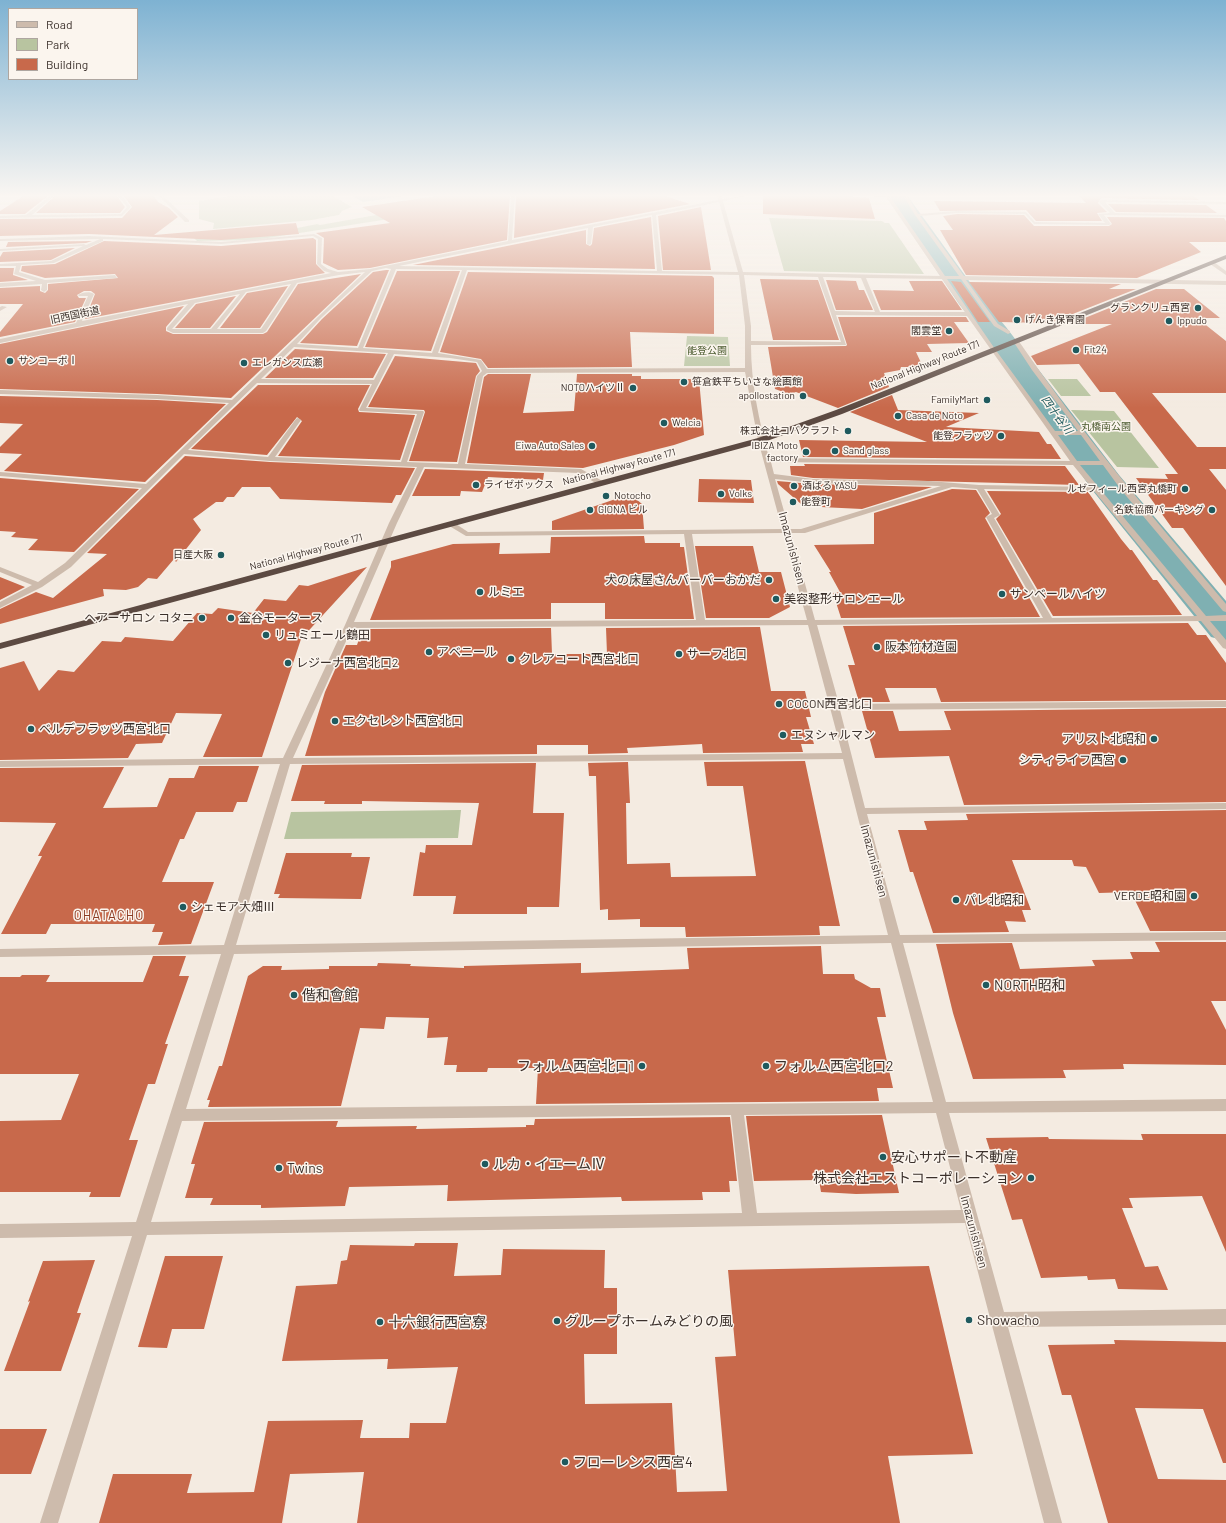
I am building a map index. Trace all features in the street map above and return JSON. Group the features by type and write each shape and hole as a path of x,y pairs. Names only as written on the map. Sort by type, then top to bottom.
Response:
{"highway":[{"name":"National Highway Route 171","path":"0,646 761,440 839,412 1204,266"}],"street":[{"path":"18,266 16,273 45,282"},
{"path":"321,266 326,270 339,273"},
{"name":"旧西国街道","path":"0,341 193,301 339,273 390,266"},
{"path":"659,266 660,273"},
{"name":"Imazunishisen","path":"739,266 748,326 748,370 761,440 768,460 835,707 940,1108 1053,1523"},
{"path":"937,266 968,314 996,349 1075,463 1095,489 1206,618 1226,646"},
{"path":"952,266 996,325 1008,332"},
{"path":"1216,266 1226,273"},
{"path":"386,267 946,279 1226,283"},
{"path":"360,349 394,267"},
{"path":"434,355 465,268"},
{"path":"0,605 39,585 68,565 182,452 257,381 319,317 370,270"},
{"path":"748,343 844,344 820,276"},
{"path":"0,285 115,277"},
{"path":"863,277 878,313"},
{"path":"44,290 45,282"},
{"path":"193,301 168,329 173,331 263,331 295,282"},
{"path":"213,331 244,292"},
{"path":"78,324 91,294 81,295"},
{"path":"833,313 968,314"},
{"path":"1013,342 1103,463 1226,615"},
{"path":"293,345 434,355 479,361 485,371"},
{"path":"392,352 362,410 421,412 403,464"},
{"path":"461,467 480,376 485,371 748,370"},
{"path":"257,381 377,382"},
{"path":"0,392 113,395 235,402"},
{"path":"270,459 298,420"},
{"path":"1053,433 1080,433"},
{"path":"182,452 270,459 581,471 602,483"},
{"path":"768,460 1103,463"},
{"path":"49,1523 286,762 421,465"},
{"path":"0,474 148,486"},
{"path":"772,476 813,481 929,483 949,486 979,487 1095,489"},
{"path":"450,524 466,534 802,531 949,486"},
{"path":"979,487 996,515 990,517 1049,621"},
{"path":"688,532 701,623"},
{"path":"0,569 39,585"},
{"path":"349,625 1049,621 1206,618 1226,615"},
{"path":"835,707 1226,704"},
{"path":"0,764 847,756"},
{"path":"861,811 1226,806"},
{"path":"0,953 895,939 1226,936"},
{"path":"177,1115 1226,1105"},
{"path":"737,1110 750,1219"},
{"path":"0,1231 970,1216"},
{"path":"998,1320 1226,1317"}],"green space":[{"path":"783,266 919,266 924,274 784,271"},
{"name":"能登公園","path":"687,336 728,337 730,366 684,366"},
{"path":"1048,379 1077,379 1091,396 1061,396"},
{"name":"丸橋南公園","path":"1071,410 1114,411 1159,468 1117,467"},
{"path":"461,810 458,838 284,839 291,812"}],"building":[{"path":"22,266 318,266 325,273 85,319 95,294 91,291 84,291 77,295 79,298 86,298 75,322 0,337 0,332 23,304 0,304 0,288 40,286 40,291 45,293 48,290 48,284 118,278 115,274 45,278 21,271"},
{"path":"330,266 379,266 370,268 338,270"},
{"path":"478,266 655,266 655,269"},
{"path":"663,266 710,266 711,270 663,270"},
{"path":"961,266 1166,266 1137,278 966,275"},
{"path":"0,268 14,268 13,275 28,280 0,282"},
{"path":"389,270 357,346 300,343 322,319 373,272"},
{"path":"397,271 460,271 431,351 365,347"},
{"path":"468,272 712,276 714,278 714,334 630,332 632,367 488,368 481,359 440,352"},
{"path":"361,274 231,398 0,389 0,344 184,306 166,327 166,331 173,334 263,334 267,332 298,284"},
{"path":"760,279 818,280 839,340 773,340"},
{"path":"826,280 856,281 859,290 864,290 873,310 836,310"},
{"path":"909,281 942,281 962,310 881,310 873,290 914,291"},
{"path":"951,281 961,282 990,322 978,322"},
{"path":"969,282 1121,284 1109,289 1136,289 1050,323 999,322"},
{"path":"288,286 260,328 220,328 247,293"},
{"path":"1156,289 1184,289 1220,318 1197,318 1226,341 1226,393 1152,393 1197,447 1226,447 1226,469 1209,469 1226,490 1226,586 1183,528 1172,528 1136,478 1168,479 1165,474 1178,474 1115,392 1100,392 1079,364 1037,365 1031,356 1112,324 1070,324"},
{"path":"236,296 210,328 175,328 196,304"},
{"path":"838,317 966,317 969,322 954,322 969,343 927,344 932,352 916,352 923,367 901,367 900,370 884,373 889,387 838,408 796,392 789,394 775,389 768,347 846,346 847,345"},
{"path":"295,349 386,354 373,378 265,378"},
{"path":"395,356 476,363 480,371 476,376 457,462 409,461 425,412 424,410 368,407"},
{"path":"488,374 531,374 523,413 574,411 577,374 632,374 632,376 641,376 641,379 699,379 704,435 674,445 583,468 467,463 484,377"},
{"path":"258,385 370,385 358,409 359,412 415,415 400,460 278,456 302,421 297,417 267,455 191,449"},
{"path":"892,395 898,410 979,413 946,427 1039,432 1047,444 1051,444 1061,459 803,457 799,440 927,442 850,412"},
{"path":"0,396 157,400 226,404 145,482 4,471 22,454 0,453 0,447 23,424 0,423"},
{"path":"185,456 270,462 415,468 401,495 396,495 392,503 280,499 270,487 242,487 234,497 227,497 223,502 216,502 193,519 201,530 176,562 174,559 157,579 148,578 138,587 126,590 103,589 104,596 0,624 0,609 36,592 53,598 107,554 87,553"},
{"path":"804,464 1065,466 1079,485 813,478 791,475 790,466 805,466"},
{"path":"425,469 544,473 543,480 488,477 482,492 461,491 460,496 412,496"},
{"path":"0,478 139,489 74,552 28,550 38,539 11,537 16,532 0,531"},
{"name":"Volks","path":"699,479 751,480 754,503 698,502"},
{"path":"777,481 813,484 932,487 862,509 821,507 821,505 801,504 778,484"},
{"path":"952,489 976,490 990,513 985,518 1040,617 841,618 833,593 840,592 829,572 831,572 814,545 874,544 874,513"},
{"path":"987,491 1088,492 1121,539 1130,550 1132,550 1153,580 1157,580 1182,615 1053,616 996,519 1001,514"},
{"path":"630,494 642,504 644,529 552,530 552,521"},
{"path":"644,536 645,543 680,543 680,547 684,547 694,619 605,619 605,603 551,603 551,619 370,620 391,567 391,561 453,544 500,543 499,554 550,553 551,537"},
{"path":"695,546 753,546 759,572 781,572 790,607 769,618 706,618"},
{"path":"367,567 301,639 262,757 203,757 222,714 176,713 162,743 136,744 128,758 0,760 0,668 24,661 39,691 58,670 74,672 102,641 121,642 125,637 173,641 197,613 212,614 218,608 253,613 264,599 286,601 299,585 308,586"},
{"path":"0,577 25,587 0,600"},
{"path":"1188,623 1197,635 1206,635 1226,663 1226,700 941,702 936,688 885,688 890,702 859,702 848,665 855,665 843,626"},
{"path":"760,627 771,691 805,691 811,717 806,717 814,744 801,744 803,752 703,753 702,744 627,748 628,753 588,754 588,745 537,745 537,754 305,756 325,692 346,645 357,645 359,639 364,639 367,629 551,628 552,654 607,654 606,628"},
{"path":"1226,708 1226,802 964,805 949,756 875,758 862,711 893,711 899,731 951,730 944,711"},
{"path":"805,761 840,926 819,926 820,935 686,937 685,927 640,927 640,919 608,920 608,909 600,910 596,776 589,776 588,763 628,762 630,803 626,803 627,864 670,863 671,877 756,876 743,786 707,786 704,762"},
{"path":"536,763 533,813 564,813 559,907 527,907 527,914 453,914 456,896 413,896 420,852 425,853 426,845 472,845 479,803 362,801 362,804 324,804 325,801 291,801 302,765"},
{"path":"199,766 259,766 247,802 237,802 233,812 196,812 184,839 180,839 162,882 214,882 191,944 158,945 163,932 152,932 155,924 51,924 46,934 1,934 42,856 38,856 56,823 0,822 0,768 124,767 103,808 157,807 169,778 194,778"},
{"path":"1226,810 1226,931 1150,931 1131,892 1099,893 1086,867 1074,866 1072,860 1012,860 1031,910 1022,910 1026,922 1005,921 1009,932 933,933 913,872 910,872 898,830 927,830 924,821 968,820 966,814"},
{"path":"286,853 352,853 351,857 370,857 361,899 278,898 280,894 274,894"},
{"path":"1155,942 1226,942 1226,1001 1211,1001 1226,1030 1226,1065 1123,1064 1124,1069 1063,1070 1066,1078 973,1079 953,1013 936,944 1012,943 1020,969 1095,966 1092,960 1133,959 1130,952 1160,952"},
{"path":"821,946 823,974 854,974 855,979 871,988 880,988 886,1017 877,1017 893,1088 877,1088 879,1101 536,1104 538,1068 488,1068 487,1072 456,1072 457,1065 444,1065 448,1037 427,1038 429,1018 386,1017 384,1029 360,1028 341,1106 208,1107 210,1100 207,1100 219,1066 222,1066 248,976 263,966 282,966 281,970 329,969 329,966 377,966 378,963 464,968 464,966 581,963 581,973 689,969 687,948"},
{"path":"153,956 186,956 179,976 189,976 165,1044 168,1044 155,1084 148,1084 129,1140 138,1140 120,1197 89,1197 91,1192 0,1192 0,1121 61,1120 79,1074 0,1074 0,977 50,975 46,982 143,982"},
{"path":"882,1115 899,1193 856,1194 821,1192 819,1180 754,1181 746,1116"},
{"path":"730,1117 737,1181 729,1181 730,1192 702,1192 703,1200 622,1201 621,1197 447,1201 448,1185 349,1187 345,1206 261,1208 261,1205 210,1205 213,1198 185,1198 195,1164 191,1164 204,1122 338,1121 336,1127 417,1126 416,1129 526,1127 526,1125 534,1125 535,1119"},
{"path":"1141,1134 1226,1134 1226,1252 1202,1196 1129,1198 1133,1208 1122,1208 1145,1267 1158,1266 1168,1290 1118,1289 1115,1279 1088,1280 1087,1276 1041,1278 1022,1219 1012,1220 986,1138 1048,1137 1049,1139 1143,1140"},
{"path":"415,1243 458,1243 454,1276 501,1275 503,1249 605,1250 604,1288 617,1288 617,1354 584,1354 585,1404 672,1403 677,1492 727,1491 715,1357 736,1356 728,1270 929,1266 973,1454 888,1456 900,1523 357,1523 364,1472 290,1474 282,1523 99,1523 113,1474 192,1474 187,1493 254,1492 268,1421 363,1420 360,1438 409,1438 410,1423 446,1423 458,1367 387,1369 388,1359 282,1361 296,1286 337,1284 341,1261 347,1260 350,1245 414,1246"},
{"path":"165,1256 223,1256 204,1329 172,1329 167,1348 138,1347"},
{"path":"95,1260 77,1313 81,1313 61,1371 4,1371 43,1261"},
{"path":"1114,1340 1226,1342 1226,1463 1223,1463 1203,1409 1135,1408 1158,1479 1226,1480 1226,1523 1108,1523 1071,1395 1062,1395 1048,1345 1115,1344"},
{"path":"0,1429 47,1429 31,1474 0,1474"}],"waterway":[{"name":"四十谷川","path":"946,266 1106,483 1226,628"}],"place":[{"name":"グランクリュ西宮","path":"1198,308"},
{"name":"げんき保育園","path":"1017,320"},
{"name":"Ippudo","path":"1169,321"},
{"name":"閣雲堂","path":"949,331"},
{"name":"Fit24","path":"1076,350"},
{"name":"サンコーポⅠ","path":"10,361"},
{"name":"エレガンス広瀬","path":"244,363"},
{"name":"笹倉鉄平ちいさな絵画館","path":"684,382"},
{"name":"NOTOハイツⅡ","path":"633,388"},
{"name":"apollostation","path":"803,396"},
{"name":"FamilyMart","path":"987,400"},
{"name":"Casa de Noto","path":"898,416"},
{"name":"Welcia","path":"664,423"},
{"name":"株式会社コバクラフト","path":"848,431"},
{"name":"能登フラッツ","path":"1001,436"},
{"name":"Eiwa Auto Sales","path":"592,446"},
{"name":"Sand glass","path":"835,451"},
{"name":"IBIZA Moto factory","path":"806,452"},
{"name":"ライゼボックス","path":"476,485"},
{"name":"酒ばる YASU","path":"794,486"},
{"name":"ルゼフィール西宮丸橋町","path":"1185,489"},
{"name":"Volks","path":"721,494"},
{"name":"Notocho","path":"606,496"},
{"name":"能登町","path":"793,502"},
{"name":"GIONA ビル","path":"590,510"},
{"name":"名鉄協商パーキング","path":"1212,510"},
{"name":"日産大阪","path":"221,555"},
{"name":"犬の床屋さんバーバーおかだ","path":"769,580"},
{"name":"ルミエ","path":"480,592"},
{"name":"サンベールハイツ","path":"1002,594"},
{"name":"美容整形サロンエール","path":"776,599"},
{"name":"ヘアーサロン コタニ","path":"202,618"},
{"name":"金谷モータース","path":"231,618"},
{"name":"リュミエール鶴田","path":"266,635"},
{"name":"阪本竹材造園","path":"877,647"},
{"name":"アベニール","path":"429,652"},
{"name":"サーフ北口","path":"679,654"},
{"name":"クレアコート西宮北口","path":"511,659"},
{"name":"レジーナ西宮北口2","path":"288,663"},
{"name":"COCON西宮北口","path":"779,704"},
{"name":"エクセレント西宮北口","path":"335,721"},
{"name":"ベルデフラッツ西宮北口","path":"31,729"},
{"name":"エヌシャルマン","path":"783,735"},
{"name":"アリスト北昭和","path":"1154,739"},
{"name":"シティライフ西宮","path":"1123,760"},
{"name":"VERDE昭和園","path":"1194,896"},
{"name":"パレ北昭和","path":"956,900"},
{"name":"シェモア大畑Ⅲ","path":"183,907"},
{"name":"NORTH昭和","path":"986,985"},
{"name":"偕和會館","path":"294,995"},
{"name":"フォルム西宮北口1","path":"642,1066"},
{"name":"フォルム西宮北口2","path":"766,1066"},
{"name":"安心サポート不動産","path":"883,1157"},
{"name":"ルカ・イエームⅣ","path":"485,1164"},
{"name":"Twins","path":"279,1168"},
{"name":"株式会社エストコーポレーション","path":"1031,1178"},
{"name":"Showacho","path":"969,1320"},
{"name":"グループホームみどりの風","path":"557,1321"},
{"name":"十六銀行西宮寮","path":"380,1322"},
{"name":"フローレンス西宮4","path":"565,1462"}],"district":[{"name":"OHATACHO","path":"109,916"}]}
